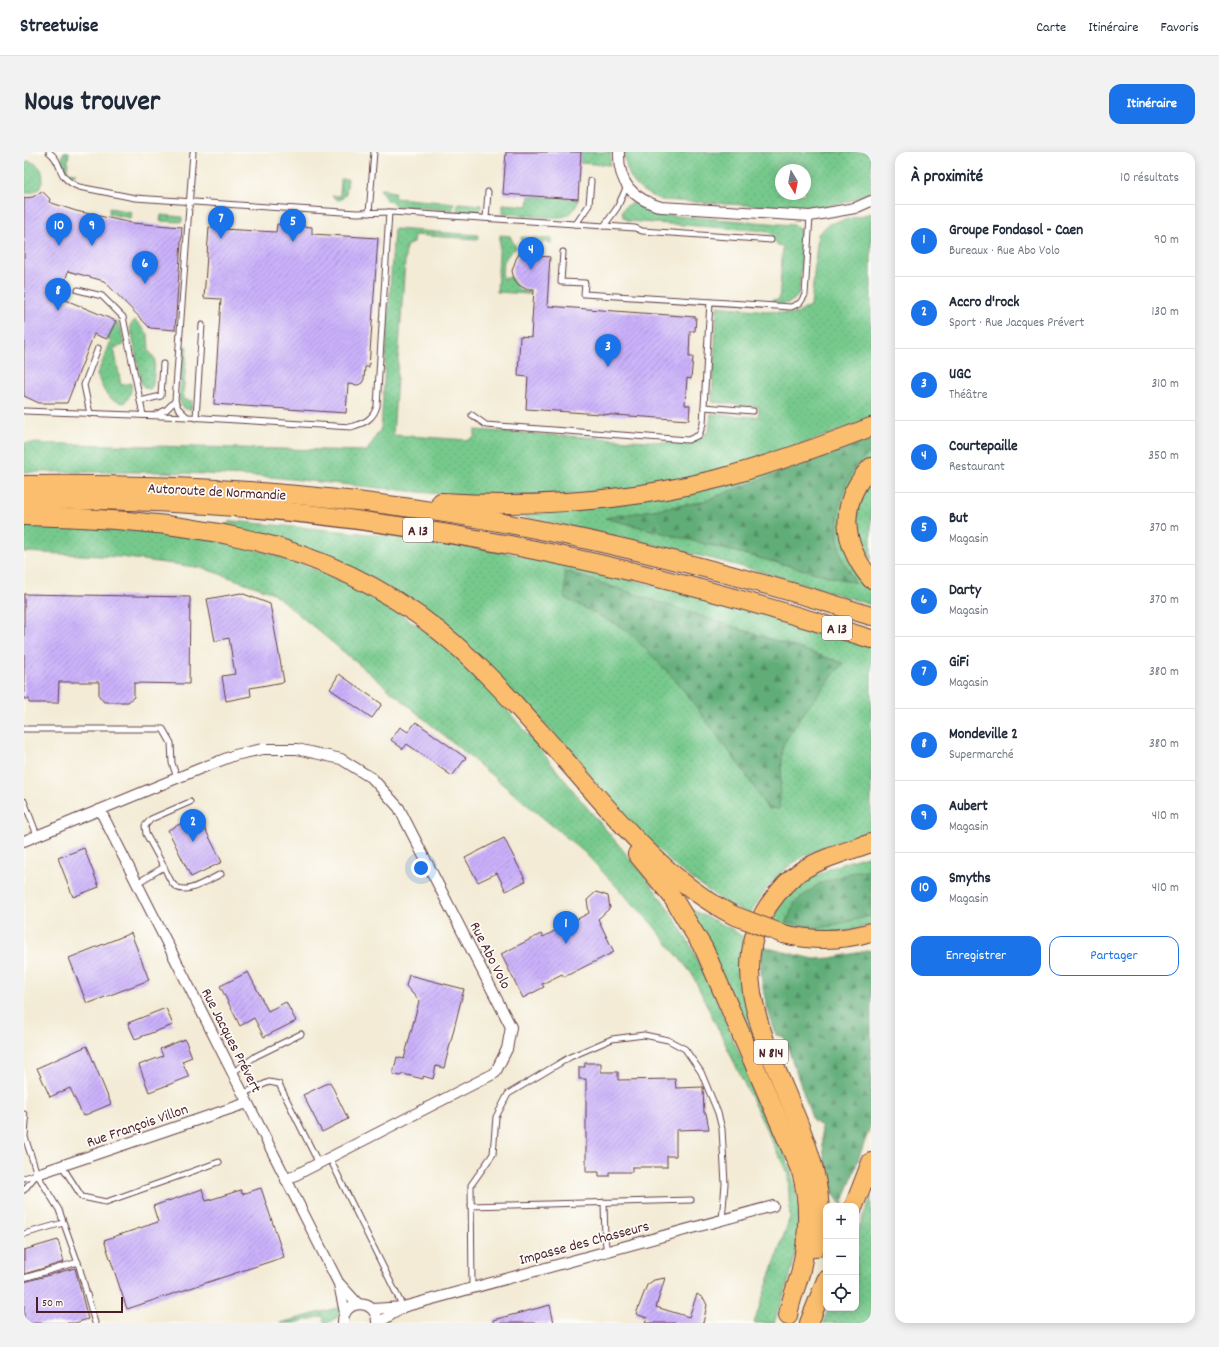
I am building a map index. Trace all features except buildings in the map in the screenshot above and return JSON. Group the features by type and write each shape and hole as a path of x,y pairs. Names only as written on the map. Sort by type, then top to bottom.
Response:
{"highway":[{"path":"409,508 434,501 477,504 546,504 585,501 655,491 703,482 741,472 871,427"},
{"path":"871,467 860,480 852,494 847,520 853,552 871,579"},
{"name":"Autoroute de Normandie","path":"24,485 206,489 294,495 409,508"},
{"name":"A 13","path":"24,500 127,501 277,510 488,541 717,592 871,639"},
{"name":"A 13","path":"409,508 470,517 610,544 752,580 871,616"},
{"path":"24,516 124,520 208,530 255,540 283,549 331,566 356,578 409,609 450,640 484,672 646,849 670,872 712,904 733,915 783,934 804,939 823,940 871,932"},
{"path":"605,805 622,835 670,895 699,939 801,1172 808,1208 807,1230 800,1274 790,1302 787,1319"},
{"name":"N 814","path":"787,1319 800,1291 816,1246 820,1223 819,1202 814,1169 807,1147 760,1024 750,979 751,948 761,917 775,895 787,882 809,866 871,843"},
{"path":"855,1203 871,1162"},
{"path":"809,1323 823,1288"}],"street":[{"path":"619,152 619,165 622,176 628,186 636,195 647,202 661,207 810,216 855,208 871,201"},
{"name":"Rue Abo Volo","path":"24,841 235,755 263,749 297,748 341,759 373,779 399,808 511,1027 507,1049 496,1073 330,1159 286,1180"},
{"name":"Rue Jacques Prévert","path":"100,810 338,1282 358,1304"},
{"name":"Rue François Villon","path":"37,1174 247,1103"},
{"name":"Impasse des Chasseurs","path":"373,1309 403,1307 773,1206"},
{"name":"Rue Jacques Prévert","path":"338,1282 344,1318"},
{"name":"Rue Jacques Prévert","path":"344,1318 348,1308 358,1304 363,1304 373,1309"},
{"name":"Impasse des Chasseurs","path":"378,1323 403,1307"},
{"path":"373,1309 376,1313 378,1323"}],"lane":[{"path":"49,152 54,156 64,179 71,184 122,196 190,202 369,213 389,212 576,224 635,228 642,231 771,240"},
{"path":"188,417 178,408 175,401 193,152"},
{"path":"369,213 374,152"},
{"path":"576,224 589,205 591,181"},
{"path":"604,226 617,208 628,186"},
{"path":"486,218 488,192"},
{"path":"24,411 188,417 351,427 366,422 374,415 378,398 389,212"},
{"path":"563,252 561,282 585,283 584,294 791,308 800,303 805,295 810,216"},
{"path":"78,290 102,296 123,317 143,415"},
{"path":"472,415 486,425 688,440 699,435 703,424 710,302"},
{"path":"196,418 202,325"},
{"path":"90,414 84,385 98,348"},
{"path":"140,400 162,396 163,364"},
{"path":"154,416 166,410 175,401"},
{"path":"704,407 753,411"},
{"path":"24,729 162,729 171,743 172,763 177,778"},
{"path":"24,801 37,835"},
{"path":"190,802 151,819 146,826 146,834 174,885 180,889 190,889 221,874"},
{"path":"137,883 164,867"},
{"path":"232,1073 256,1056 301,1034"},
{"path":"472,1288 471,1185 493,1154 496,1118 508,1094 570,1057 612,1039 644,1035 668,1040 685,1049 701,1072 718,1113 722,1129 725,1184 722,1220"},
{"path":"242,1094 269,1082 279,1084 318,1164"},
{"path":"24,1114 26,1121 25,1137 37,1174 59,1210 78,1262 95,1323"},
{"path":"330,1159 403,1307"},
{"path":"62,1166 82,1197 106,1202 218,1162"},
{"path":"24,1178 37,1174"},
{"path":"24,1190 37,1174"},
{"path":"471,1206 692,1200"},
{"path":"604,1202 605,1239 607,1252"},
{"path":"24,1234 63,1223"},
{"path":"24,1278 78,1262"}],"green space":[{"path":"64,152 69,152 67,172 76,173 74,175 66,176 64,173 62,158"},
{"path":"581,152 611,152 610,165 580,163"},
{"path":"624,152 871,152 871,192 847,202 812,209 661,200 639,188 630,177"},
{"path":"24,161 33,162 39,166 42,172 43,178 41,184 38,189 32,192 24,193"},
{"path":"341,179 348,179 346,193 342,199 338,200 332,196 340,196"},
{"path":"384,188 388,191 395,192 394,198 454,203 453,210 397,206 387,200 380,190"},
{"path":"529,196 578,199 576,207 568,215 560,217 503,213 503,204 528,206"},
{"path":"458,203 482,205 482,208 477,212 457,211"},
{"path":"633,203 648,211 663,215 794,225 799,229 800,233 804,233 799,294 790,302 772,304 772,300 779,300 783,246 776,245 775,240 767,231 627,221 623,217 622,211 626,206"},
{"path":"110,208 131,212 130,218 109,214"},
{"path":"871,213 871,419 757,461 682,480 614,492 552,496 469,497 271,477 160,472 24,472 24,443 367,451 381,428 394,229 478,235 478,239 414,235 413,243 406,246 393,435 469,440 475,436 475,430 692,444 709,431 711,414 758,417 759,407 712,402 717,306 797,314 811,305 818,234 829,224"},
{"path":"161,215 182,217 182,222 160,221"},
{"path":"500,235 510,236 516,248 506,257 504,261 502,270 503,279 511,277 517,288 529,292 529,294 497,292"},
{"path":"521,237 552,239 551,243 542,242 541,255 530,253 530,245 523,246"},
{"path":"135,320 148,334 149,351 155,359 153,385 150,389 145,388 142,385 130,325"},
{"path":"116,321 121,328 124,345 114,348 121,385 131,383 130,394 124,403 118,402 106,394 97,375 111,341 107,339"},
{"path":"183,346 187,346 183,399 192,401 191,410 183,407 179,399"},
{"path":"871,434 871,462 845,504 871,585 871,605 737,565 602,533 511,515 511,512 552,510"},
{"path":"871,439 871,452 861,460 853,470 847,482 838,520 840,551 855,583 605,518 701,502"},
{"path":"871,480 871,560 860,541 857,520 861,500"},
{"path":"232,521 412,538 514,554 713,598 871,647 871,831 831,844 794,863 783,871 770,885 750,914 728,905 676,867 619,810 553,733 511,691 424,613 223,526"},
{"path":"24,525 153,532 195,537 236,545 277,556 317,570 357,589 397,612 436,639 476,676 514,718 650,883 684,934 711,988 788,1163 797,1197 799,1215 798,1243 788,1284 774,1323 754,1323 790,1217 788,1175 692,974 652,924 584,852 273,593 203,568 120,557 24,552"},
{"path":"565,571 843,663 801,716 783,745 779,809 767,808 745,773 679,684 627,630 565,598"},
{"path":"871,855 871,925 830,935 771,924 783,902 793,891 813,877 836,866"},
{"path":"856,871 871,871 871,916 820,928 786,923 795,902 819,884"},
{"path":"690,909 732,929 743,937 743,980 782,1112"},
{"path":"763,947 814,959 831,958 871,950 871,1124 843,1203 841,1203 832,1190 826,1168 821,1126 813,1121 784,1037 776,1035 764,992 761,958"},
{"path":"871,1196 871,1323 823,1323 828,1311 859,1311 859,1228"},
{"path":"341,1307 336,1318 325,1323 323,1316 294,1323 280,1323"}],"place":[{"name":"GiFi","path":"221,239"},
{"name":"But","path":"293,242"},
{"name":"Smyths","path":"59,246"},
{"name":"Aubert","path":"92,246"},
{"name":"Courtepaille","path":"531,270"},
{"name":"Darty","path":"145,284"},
{"name":"Mondeville 2","path":"58,311"},
{"name":"UGC","path":"608,367"},
{"name":"Accro d'rock","path":"193,842"},
{"name":"Groupe Fondasol - Caen","path":"566,944"}]}
